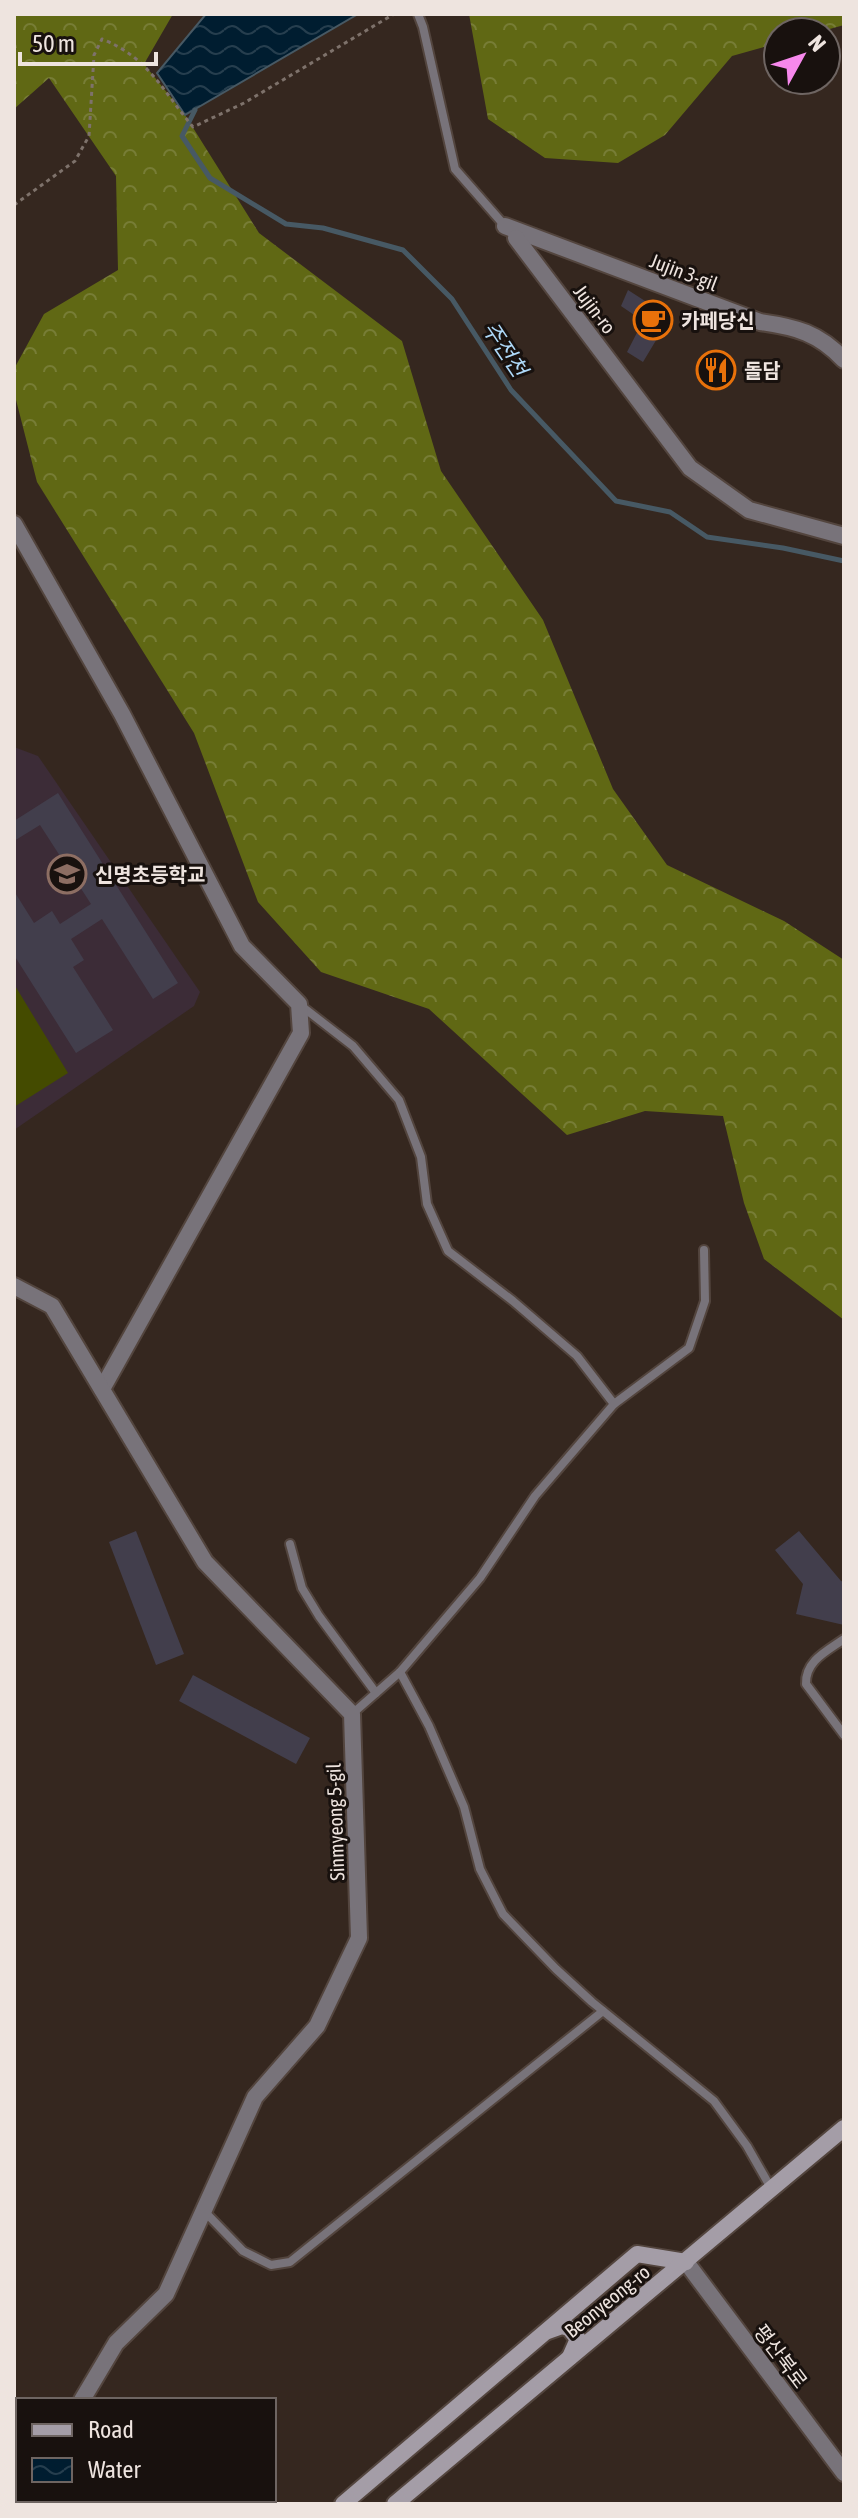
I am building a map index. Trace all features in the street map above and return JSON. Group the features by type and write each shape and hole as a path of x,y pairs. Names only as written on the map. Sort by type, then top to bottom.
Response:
{"main road":[{"name":"Beonyeong-ro","path":"395,2504 844,2128"},
{"path":"343,2504 637,2254 686,2262"},
{"path":"545,2332 562,2326 575,2333 578,2339 569,2358"}],"street":[{"name":"Jujin 3-gil","path":"511,232 760,322 795,327 831,345 844,360"},
{"name":"Jujin-ro","path":"511,232 690,468 749,510 844,536"},
{"path":"14,524 122,714 242,946 299,1004 301,1033 102,1389"},
{"path":"14,1286 52,1306 205,1562 352,1714"},
{"name":"Sinmyeong 5-gil","path":"83,2398 116,2343 166,2294 255,2097 317,2026 359,1938 352,1714"},
{"name":"평산북로","path":"686,2262 844,2473"}],"lane":[{"name":"Jujin-ro","path":"418,14 455,169 511,232"},
{"path":"299,1004 353,1046 399,1100 421,1157 427,1204 448,1251 577,1356 614,1404"},
{"path":"352,1714 400,1672 480,1578 535,1496 614,1404 689,1348 705,1301 704,1250"},
{"path":"290,1544 302,1588 376,1693"},
{"path":"844,1639 810,1665 806,1684 844,1735"},
{"path":"400,1672 429,1726 464,1807 480,1869 503,1914 556,1969 603,2011 714,2101 747,2146 772,2189"},
{"path":"203,2211 243,2251 271,2265 290,2262 603,2011"}],"path":[{"path":"14,205 75,161 89,136 94,55 102,39 122,47 144,63 193,127 244,103 394,14"}],"shaded area":[{"name":"신명초등학교","path":"14,747 38,756 200,992 194,1006 14,1130"}],"green space":[{"path":"14,14 173,14 144,64 185,115 259,233 402,341 441,471 543,620 613,789 667,865 784,921 844,960 844,1320 764,1259 744,1203 723,1116 645,1111 567,1135 429,1009 321,972 258,902 194,733 37,482 14,392 14,369 44,314 118,270 116,176 49,78 14,109"},
{"path":"469,14 844,14 842,26 842,16 762,16 762,48 732,56 665,135 618,163 545,158 488,119"},
{"path":"14,984 68,1073 14,1107"}],"water":[{"path":"206,14 358,14 185,115 157,73"}],"building":[{"path":"628,290 670,317 643,362 627,352 643,321 621,306"},
{"path":"58,793 178,983 153,999 102,919 71,939 84,960 73,967 113,1030 76,1053 14,955 14,891 34,923 52,911 60,924 91,904 40,825 14,841 14,821"},
{"path":"136,1531 184,1654 156,1665 109,1542"},
{"path":"799,1531 844,1582 844,1625 796,1614 803,1584 775,1550"},
{"path":"193,1675 310,1738 296,1764 179,1701"}],"waterway":[{"name":"주전천","path":"195,110 182,136 210,178 286,224 323,228 403,250 452,299 511,390 616,501 670,512 707,537 844,561"}],"place":[{"name":"카페당신","path":"653,320"},
{"name":"돌담","path":"716,370"},
{"name":"신명초등학교","path":"67,874"}]}
